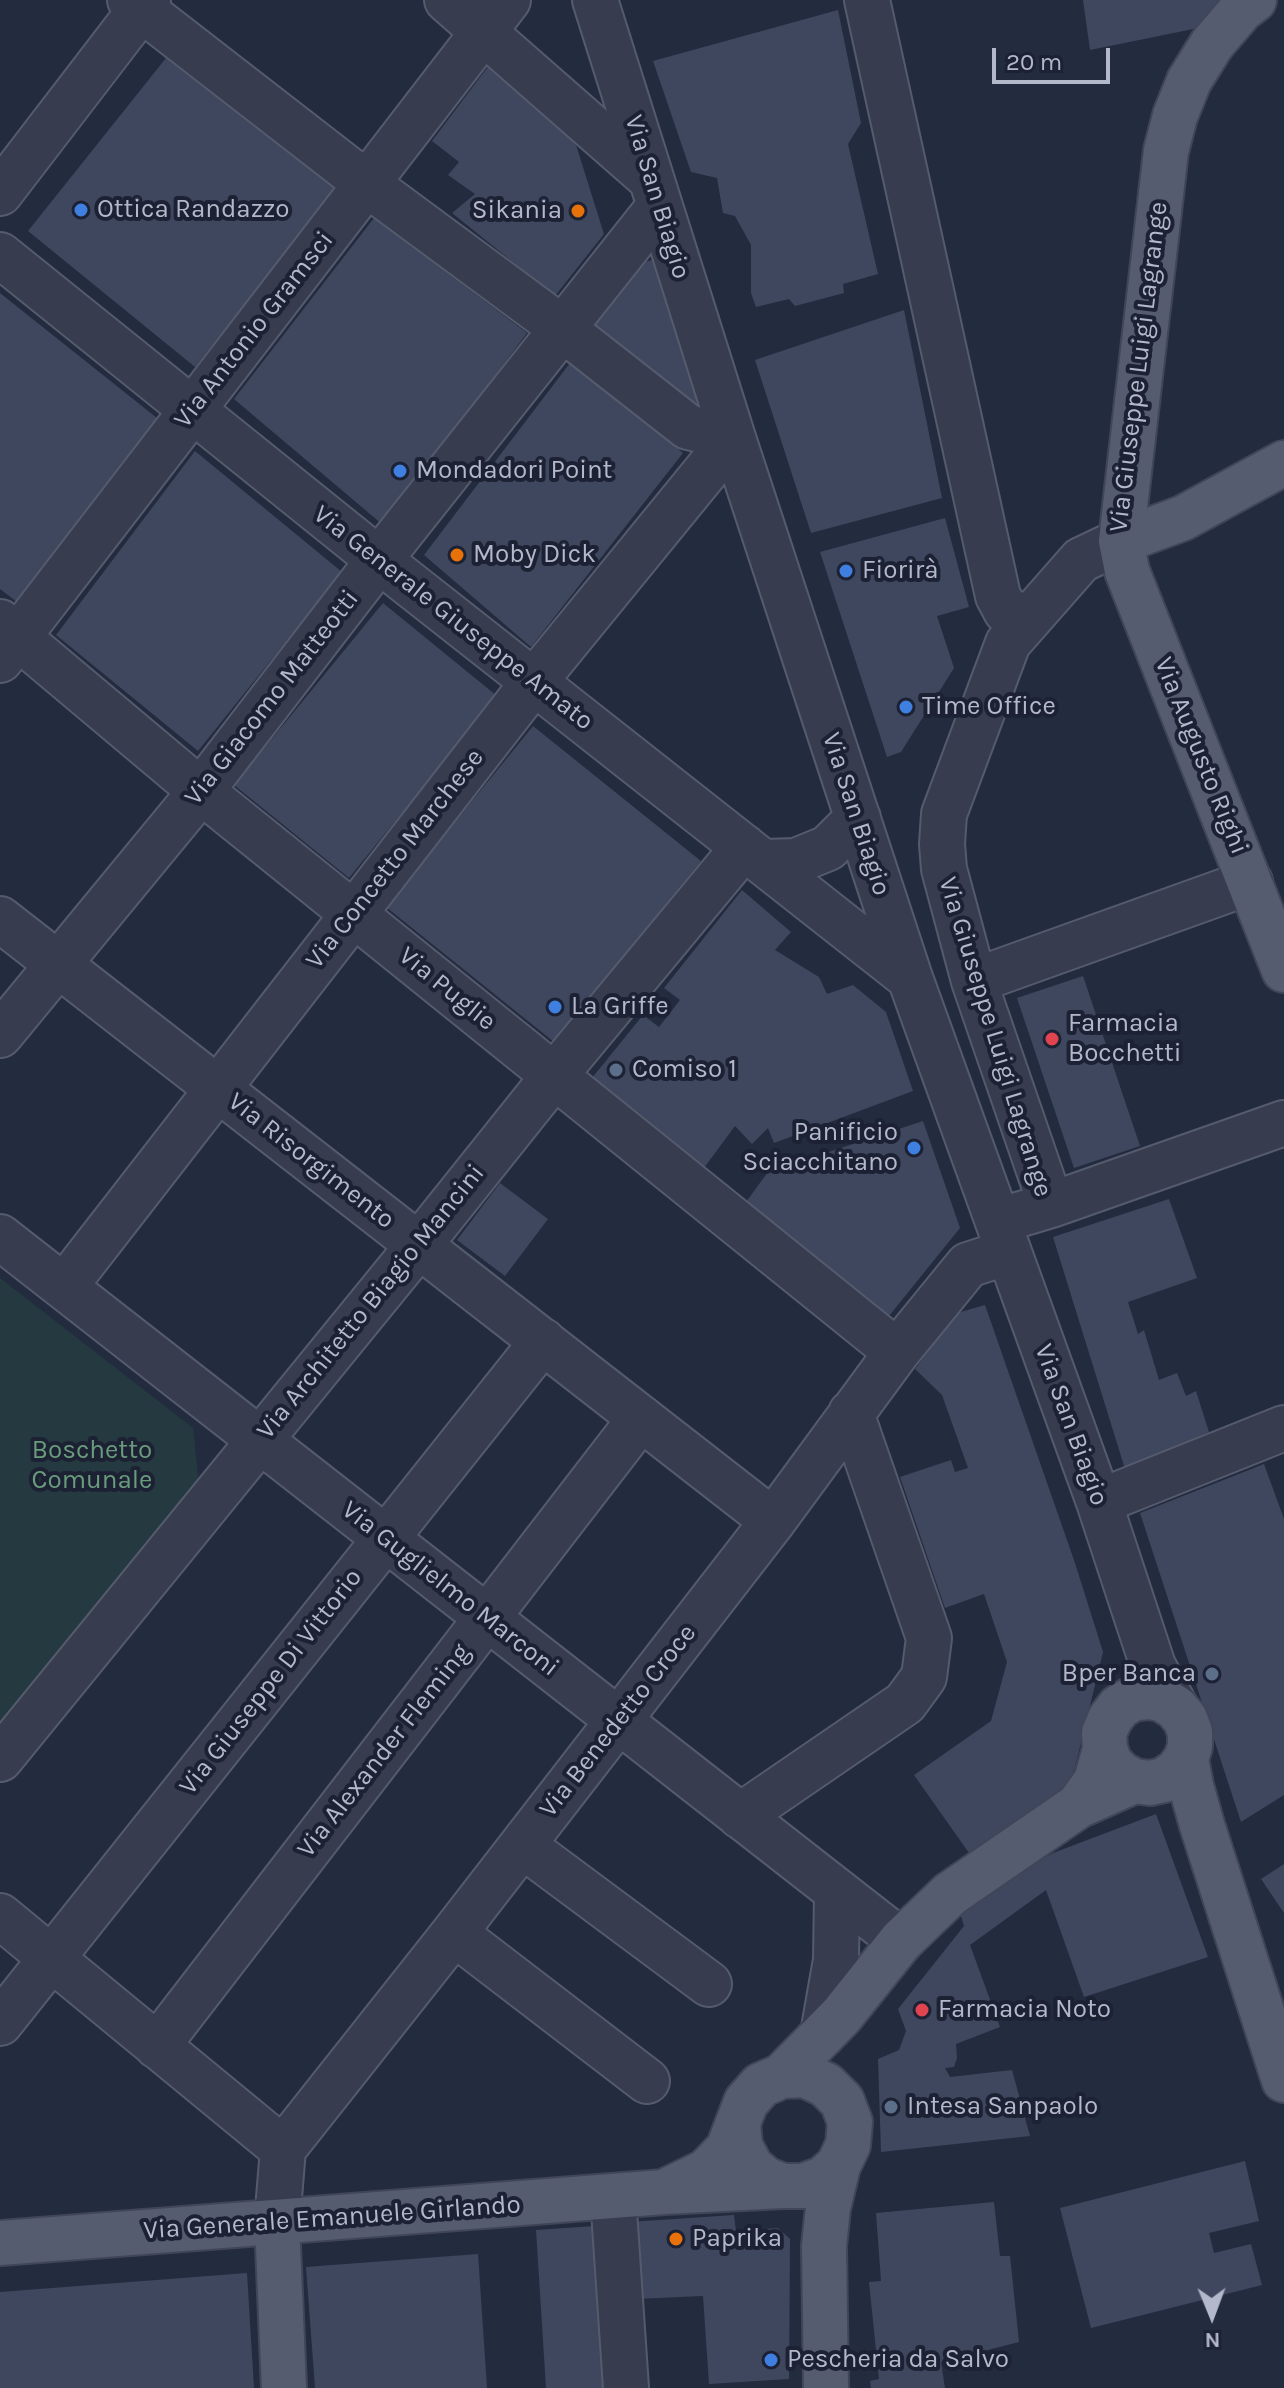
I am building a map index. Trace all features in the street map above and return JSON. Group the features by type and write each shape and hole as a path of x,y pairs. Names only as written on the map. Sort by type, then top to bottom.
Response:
{"main road":[{"name":"Via Giuseppe Luigi Lagrange","path":"1121,541 1166,151 1189,81 1212,44 1242,9 1254,0"},
{"path":"1121,541 1183,518 1284,463"},
{"name":"Via Augusto Righi","path":"1121,541 1127,571 1284,970"},
{"path":"782,2076 832,2025 901,1941 950,1894 1078,1806 1142,1782 1164,1780 1177,1771 1186,1759 1190,1746 1190,1732 1185,1719 1162,1699 1132,1699 1119,1707 1104,1733 1110,1763 1121,1774 1142,1782 1202,1825"},
{"path":"1078,1806 1096,1781 1105,1749"},
{"path":"1186,1759 1202,1825 1274,2009 1284,2080"},
{"path":"826,2388 824,2246 828,2208 838,2166 848,2145 850,2122 842,2101 832,2025"},
{"path":"664,2192 707,2171 728,2149 746,2102 761,2085 782,2076 805,2075 826,2085 842,2101"},
{"path":"738,2124 740,2146 751,2167 765,2179 783,2186 803,2186 823,2179 838,2166"},
{"name":"Via Generale Emanuele Girlando","path":"0,2243 664,2192 783,2186"},
{"path":"277,2222 284,2388"}],"street":[{"path":"447,0 496,16 655,193"},
{"name":"Via San Biagio","path":"595,0 733,438 910,978 1099,1502 1153,1666 1176,1708"},
{"path":"867,0 998,596 1006,611 1029,617"},
{"path":"0,193 140,3 367,184 563,329 688,427 733,438"},
{"name":"Via Antonio Gramsci","path":"6,640 192,411 496,16"},
{"name":"Via Giacomo Matteotti","path":"0,1035 201,791 563,329 655,193"},
{"name":"Via Generale Giuseppe Amato","path":"0,255 533,683 910,978"},
{"name":"Via Concetto Marchese","path":"64,1287 533,683 733,438"},
{"name":"Via Giuseppe Luigi Lagrange","path":"1003,1236 1051,1205 974,981 944,869 944,814 1008,643 1081,560 1121,541"},
{"name":"Via Puglie","path":"6,640 353,912 897,1352"},
{"path":"754,855 796,861 828,848 858,818"},
{"name":"Via Architetto Biagio Mancini","path":"0,1759 554,1076 754,855"},
{"path":"974,981 1250,882"},
{"name":"Via Risorgimento","path":"0,919 773,1521"},
{"path":"1051,1205 1284,1123"},
{"name":"Via Benedetto Croce","path":"283,2149 773,1521 897,1352 968,1265 1003,1236"},
{"name":"Via Guglielmo Marconi","path":"0,1237 901,1941"},
{"name":"Via Giuseppe Di Vittorio","path":"0,2023 543,1341"},
{"path":"740,1816 905,1703 924,1677 929,1638 851,1413"},
{"name":"Via Alexander Fleming","path":"157,2046 641,1418"},
{"path":"1099,1502 1284,1428"},
{"path":"1119,1707 1134,1665 1138,1621"},
{"path":"522,1845 709,1984"},
{"path":"832,2025 837,1891"},
{"path":"0,1916 283,2149 277,2222"},
{"path":"454,1933 647,2081"},
{"path":"613,2196 626,2388"}],"green space":[{"name":"Boschetto Comunale","path":"0,1278 193,1428 199,1485 0,1724"}],"building":[{"path":"1083,0 1218,0 1219,8 1203,27 1090,50"},
{"path":"838,10 861,123 848,144 878,274 843,284 844,293 795,306 789,299 756,307 751,293 751,245 735,216 723,213 717,178 691,172 653,61"},
{"path":"166,58 335,189 195,367 28,231"},
{"path":"490,64 571,129 604,234 555,296 452,213 475,194 448,175 459,162 432,141"},
{"path":"374,218 527,333 383,525 234,399"},
{"path":"656,259 699,401 691,405 592,323 641,263"},
{"path":"0,293 162,422 17,602 0,589"},
{"path":"904,310 942,498 811,533 755,360"},
{"path":"570,363 683,453 531,647 424,555"},
{"path":"195,451 342,572 198,751 56,635"},
{"path":"945,518 969,607 937,616 954,668 901,752 887,757 820,552"},
{"path":"383,603 497,696 349,878 234,785"},
{"path":"533,726 701,861 554,1042 386,907"},
{"path":"742,890 791,932 775,950 819,977 827,994 853,985 886,1012 913,1091 774,1143 768,1128 752,1144 735,1126 704,1168 592,1078 643,1015 659,1027 680,1000 664,988"},
{"path":"1083,976 1140,1146 1074,1168 1017,998"},
{"path":"923,1121 960,1228 889,1316 746,1202 768,1172"},
{"path":"500,1183 548,1219 505,1276 457,1240"},
{"path":"1169,1199 1197,1278 1128,1302 1138,1334 1144,1330 1159,1380 1177,1373 1186,1396 1196,1391 1209,1432 1125,1469 1053,1237"},
{"path":"985,1305 1103,1652 1070,1788 969,1853 914,1775 991,1721 1007,1662 984,1594 945,1608 900,1477 951,1460 955,1472 968,1468 942,1395 915,1369 957,1313"},
{"path":"1264,1464 1284,1519 1284,1795 1241,1822 1140,1513"},
{"path":"1156,1814 1208,1957 1084,1997 1046,1890 970,1945 1000,2027 956,2044 954,2067 945,2068 950,2077 1012,2070 1030,2136 881,2152 878,2059 899,2050 906,2031 898,2009 964,1926 960,1913 1019,1871 1053,1853"},
{"path":"1284,1864 1284,1913 1261,1879"},
{"path":"1245,2161 1259,2221 1209,2233 1214,2253 1251,2244 1262,2285 1091,2328 1060,2208"},
{"path":"994,2202 1000,2256 1010,2256 1019,2342 941,2362 945,2388 871,2388 870,2381 879,2379 869,2282 881,2281 876,2213"},
{"path":"734,2215 736,2231 778,2228 790,2239 789,2379 709,2384 703,2296 636,2299 629,2222"},
{"path":"595,2226 605,2388 546,2388 536,2230"},
{"path":"478,2254 487,2388 315,2388 306,2267"},
{"path":"247,2273 254,2388 0,2388 0,2292"}],"place":[{"name":"Ottica Randazzo","path":"81,210"},
{"name":"Sikania","path":"578,211"},
{"name":"Mondadori Point","path":"400,471"},
{"name":"Moby Dick","path":"457,555"},
{"name":"Fiorirà","path":"846,571"},
{"name":"Time Office","path":"906,707"},
{"name":"La Griffe","path":"555,1007"},
{"name":"Farmacia Bocchetti","path":"1052,1039"},
{"name":"Comiso 1","path":"616,1070"},
{"name":"Panificio Sciacchitano","path":"914,1148"},
{"name":"Bper Banca","path":"1212,1674"},
{"name":"Farmacia Noto","path":"922,2010"},
{"name":"Intesa Sanpaolo","path":"891,2107"},
{"name":"Paprika","path":"676,2239"},
{"name":"Pescheria da Salvo","path":"771,2360"}]}
